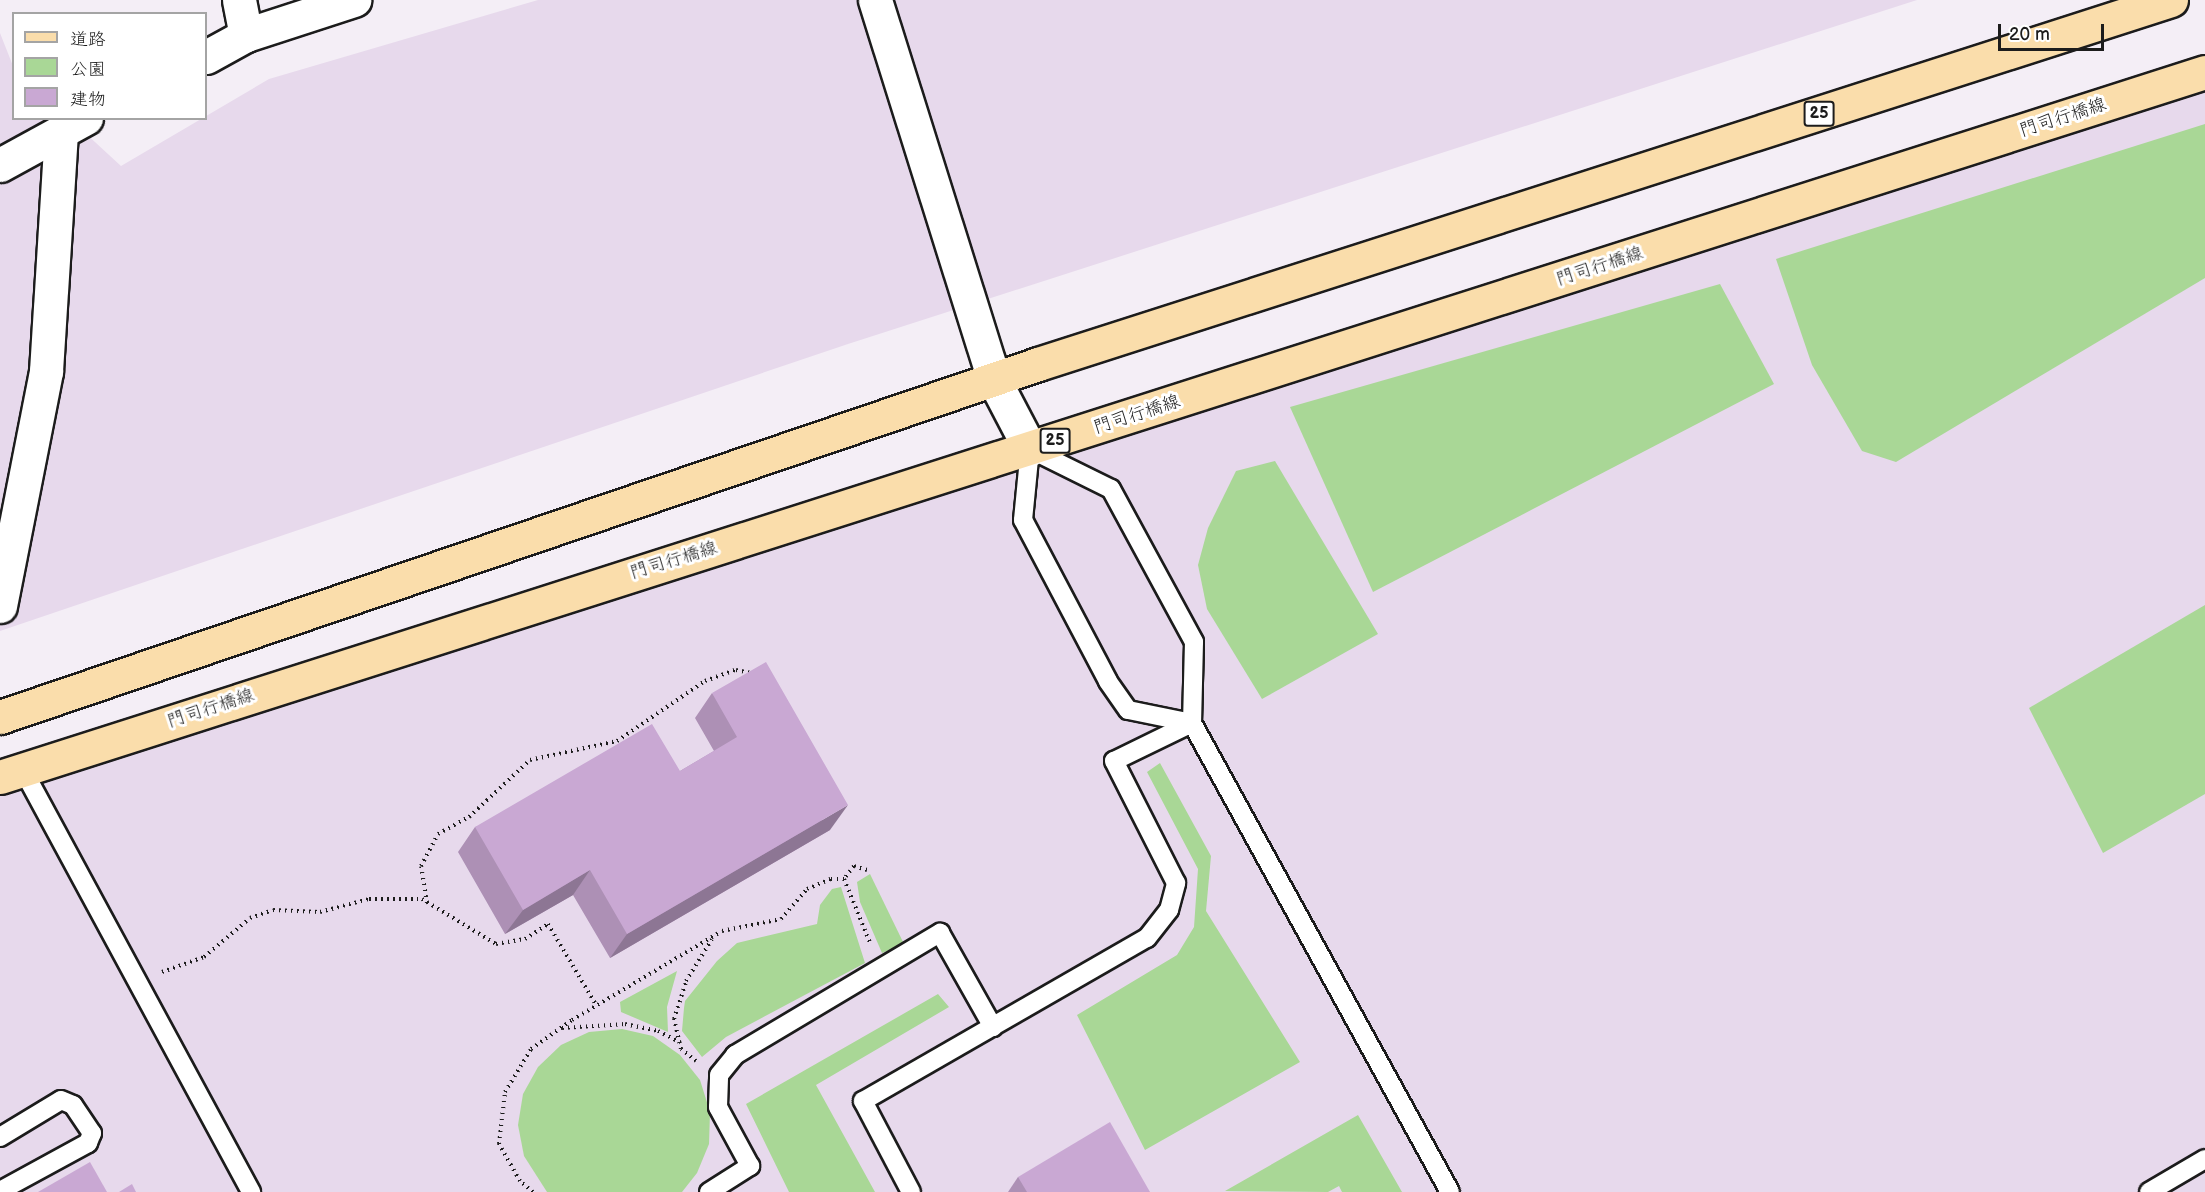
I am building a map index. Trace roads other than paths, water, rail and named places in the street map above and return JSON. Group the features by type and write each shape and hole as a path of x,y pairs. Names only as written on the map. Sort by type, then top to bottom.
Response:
{"main road":[{"name":"25","path":"0,717 994,380 2171,0"},
{"name":"門司行橋線","path":"11,773 420,640 1030,449 2205,72"}],"street":[{"path":"239,0 246,35"},
{"path":"207,56 246,35 354,0"},
{"path":"875,0 994,380 1030,449"},
{"path":"0,165 74,125"},
{"path":"0,606 46,371 74,125"}],"lane":[{"path":"1192,723 1128,710 1108,681 1023,520 1030,449 1111,489 1194,642 1192,723 1450,1192"},
{"path":"911,1192 863,1101 1147,938 1169,910 1176,883 1114,761 1192,723"},
{"path":"11,773 137,981 251,1192"},
{"path":"709,1192 750,1166 718,1107 722,1071 735,1055 940,933 993,1027"},
{"path":"0,1137 61,1100 73,1105 92,1133 88,1143 0,1191"},
{"path":"2149,1192 2205,1159"}]}
